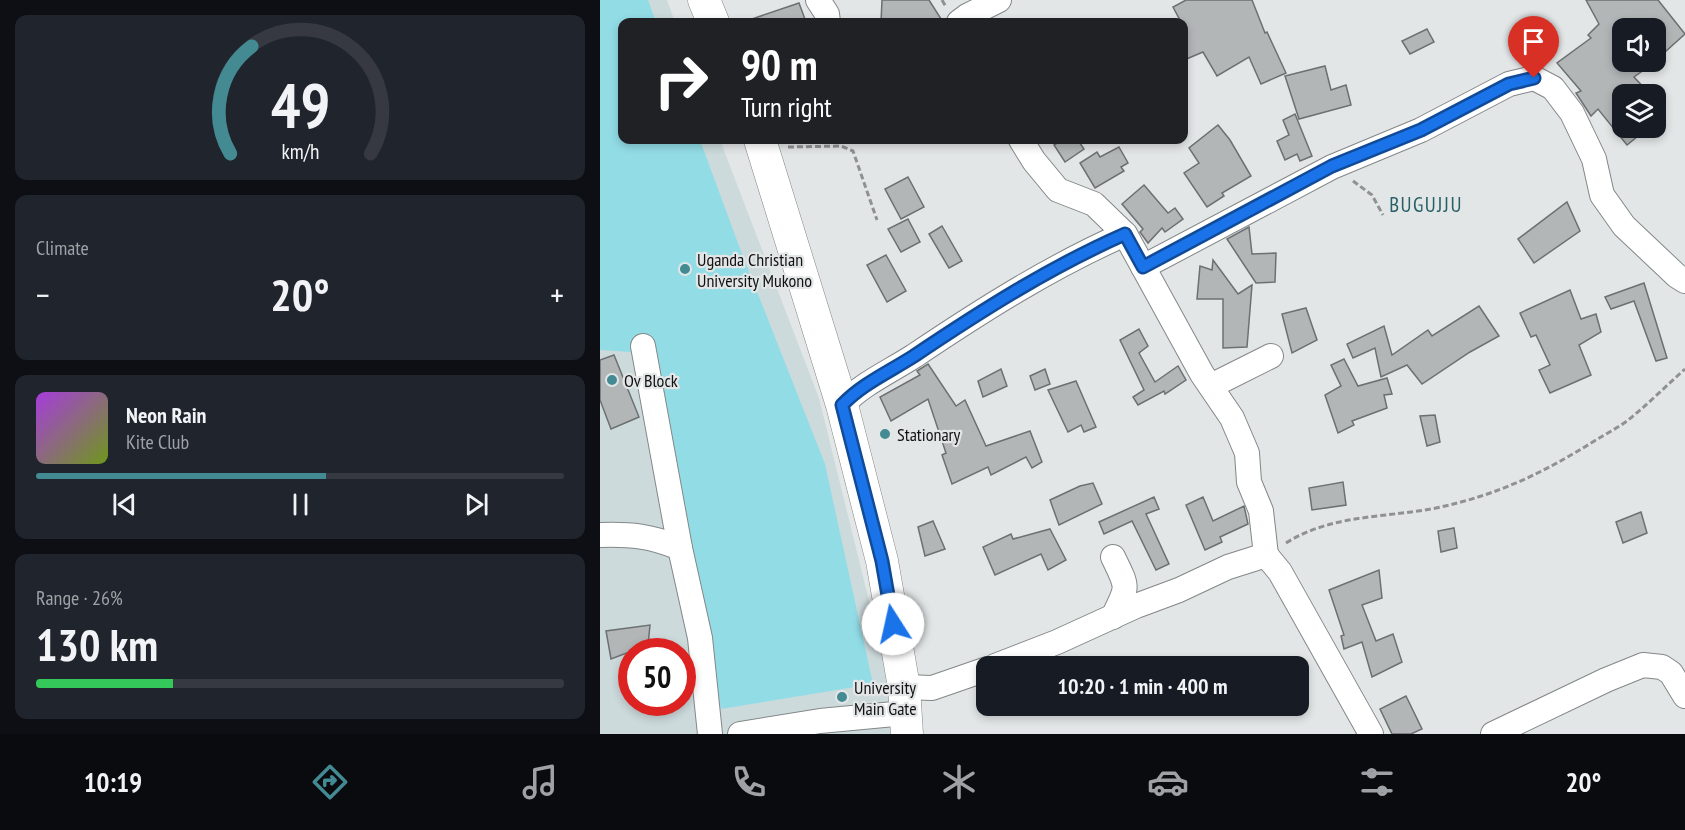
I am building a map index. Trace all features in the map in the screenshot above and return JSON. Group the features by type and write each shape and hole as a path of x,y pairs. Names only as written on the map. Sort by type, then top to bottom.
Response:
{"main road":[{"path":"704,0 711,18"},
{"path":"763,148 842,405 882,561 905,712"}],"street":[{"path":"818,0 828,18"},
{"path":"964,18 999,0"},
{"path":"1143,267 1332,166 1421,130 1509,84 1534,78 1554,88 1572,113 1594,159 1602,195 1624,226 1685,281"},
{"path":"1023,144 1058,190 1094,204 1125,234 1211,386 1232,418 1247,453 1249,482 1261,511 1266,555 1280,572 1371,734"},
{"path":"842,405 855,392 888,373 988,306 1125,234"},
{"path":"643,346 680,548 700,638 710,734"},
{"path":"1211,386 1271,356"},
{"path":"600,535 633,535 657,539 680,548"},
{"path":"1019,656 1179,590 1228,567 1266,555"},
{"path":"1113,557 1126,585 1123,597 1113,616"},
{"path":"1493,734 1606,680 1643,665 1662,667 1671,674 1685,696"},
{"path":"740,734 905,712 932,688 976,673"}],"path":[{"path":"763,148 841,146 853,151 877,220"},
{"path":"1332,166 1372,195 1383,215"},
{"path":"1266,555 1302,533 1341,520 1436,508 1484,496 1523,482 1627,421 1685,369"}],"shaded area":[{"name":"Uganda Christian University Mukono","path":"600,0 667,0 674,18 618,18 618,144 722,144 819,398 893,698 898,734 600,734"},
{"name":"Uganda Christian University Mukono","path":"600,0 648,0 655,18 618,18 618,144 701,144 825,464 873,684 721,709 679,490 631,352 600,350"}],"building":[{"path":"882,0 929,0 940,18 881,18"},
{"path":"1186,0 1252,0 1265,33 1267,32 1286,73 1261,84 1249,57 1217,76 1203,52 1188,58 1188,18 1179,18 1173,7"},
{"path":"1586,0 1658,0 1685,34 1666,51 1666,18 1612,18 1612,72 1641,72 1634,77 1641,84 1612,84 1612,126 1598,109 1591,116 1576,93 1581,91 1557,63 1591,38 1588,35 1599,24"},
{"path":"799,3 805,18 755,18"},
{"path":"1427,29 1434,42 1410,54 1402,41"},
{"path":"1325,66 1331,90 1346,85 1351,105 1299,119 1285,76"},
{"path":"1295,114 1312,156 1300,161 1297,154 1285,160 1277,141 1289,135 1283,120"},
{"path":"1218,125 1230,140 1251,176 1222,193 1224,196 1207,207 1184,173 1199,163 1189,148"},
{"path":"1621,138 1636,138 1627,145"},
{"path":"1081,144 1084,149 1065,162 1054,145"},
{"path":"1119,147 1128,163 1121,167 1124,171 1095,188 1080,163 1097,152 1100,157"},
{"path":"908,177 924,207 901,219 885,189"},
{"path":"1144,185 1168,213 1175,208 1183,219 1165,232 1162,228 1148,243 1140,232 1143,229 1122,204"},
{"path":"1567,202 1580,231 1534,263 1518,239"},
{"path":"908,219 920,242 901,252 888,229"},
{"path":"942,226 962,261 949,268 929,234"},
{"path":"1249,227 1252,254 1276,253 1275,282 1256,283 1227,239"},
{"path":"886,255 906,291 887,302 867,265"},
{"path":"1213,260 1238,294 1252,285 1247,347 1223,348 1223,299 1197,299 1200,266 1212,270"},
{"path":"1644,283 1667,358 1656,361 1634,301 1611,309 1605,297"},
{"path":"1570,290 1581,319 1596,314 1601,332 1579,345 1591,375 1550,393 1539,370 1550,365 1536,335 1531,337 1520,313"},
{"path":"1479,306 1499,336 1422,384 1407,365 1381,377 1375,348 1353,358 1347,344 1384,326 1392,355 1428,330 1432,336"},
{"path":"1306,308 1317,340 1292,353 1282,314"},
{"path":"1139,329 1148,346 1139,353 1155,382 1178,366 1186,380 1165,394 1164,391 1138,405 1133,397 1144,390 1120,340"},
{"name":"Ov Block","path":"614,355 639,417 611,429 600,400 600,360"},
{"path":"1344,359 1358,386 1387,378 1392,394 1384,395 1387,408 1352,421 1354,425 1338,433 1325,395 1341,386 1331,365"},
{"path":"928,364 956,406 965,400 986,446 1030,431 1042,462 1032,468 1026,457 991,475 988,467 952,484 942,455 946,453 928,399 891,421 880,397 920,375 917,371"},
{"path":"1001,369 1007,386 983,397 978,381"},
{"path":"1045,369 1050,384 1035,390 1030,376"},
{"path":"1076,381 1096,427 1084,432 1081,425 1068,432 1048,390"},
{"path":"1435,415 1440,442 1427,446 1420,416"},
{"path":"1343,482 1346,505 1312,510 1309,488"},
{"path":"1093,483 1102,504 1059,525 1050,500 1080,486"},
{"path":"1154,497 1159,509 1146,514 1169,564 1156,570 1132,521 1104,534 1099,522"},
{"path":"1203,497 1213,521 1244,506 1248,524 1220,537 1222,542 1205,550 1186,505"},
{"path":"1641,512 1647,533 1623,543 1616,522"},
{"path":"933,521 945,549 925,556 918,527"},
{"path":"1454,528 1457,548 1441,552 1438,531"},
{"path":"1050,529 1066,560 1048,570 1041,554 995,575 983,547 1011,534 1013,539"},
{"path":"1379,570 1382,598 1362,605 1376,641 1393,634 1402,662 1372,677 1362,642 1344,649 1341,636 1344,635 1329,590"},
{"path":"650,625 649,638 618,638 618,656 611,659 606,631"},
{"path":"1406,696 1422,729 1411,734 1392,734 1380,709"}],"place":[{"name":"Uganda Christian University Mukono","path":"685,269"},
{"name":"Ov Block","path":"612,380"},
{"name":"Stationary","path":"885,434"},
{"name":"University Main Gate","path":"842,697"}],"district":[{"name":"BUGUJJU","path":"1426,204"}],"route":[{"path":"893,624 882,561 842,405 855,392 888,373 988,306 1102,244 1125,234 1143,267 1332,166 1421,130 1509,84 1534,78"}]}
